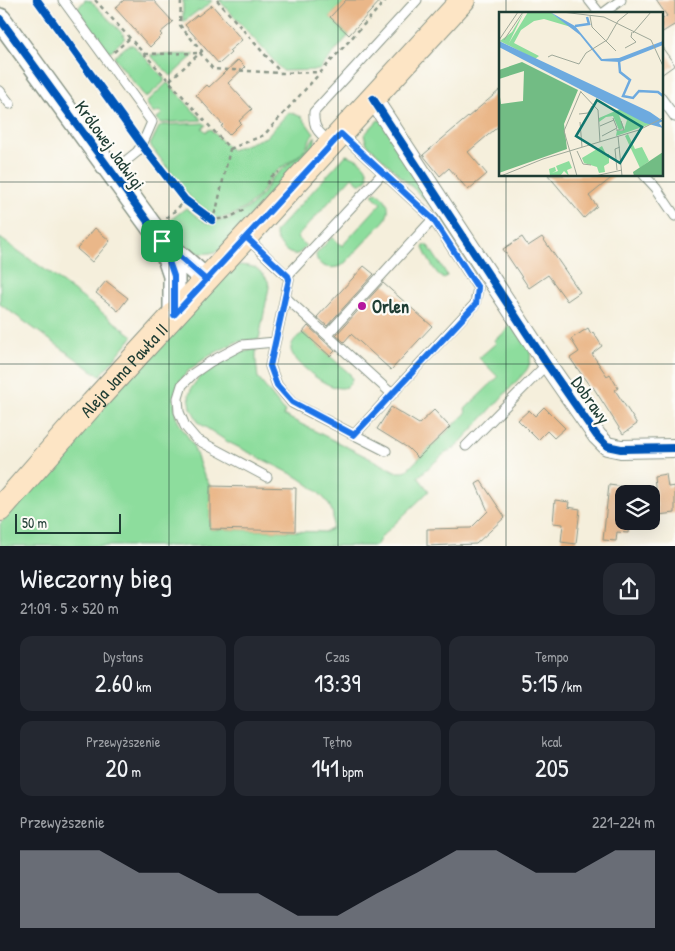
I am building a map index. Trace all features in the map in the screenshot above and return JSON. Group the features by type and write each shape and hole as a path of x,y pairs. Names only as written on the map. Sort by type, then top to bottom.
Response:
{"main road":[{"name":"Aleja Jana Pawła II","path":"0,510 93,403 463,0"}],"street":[{"name":"Królowej Jadwigi","path":"3,30 162,241 206,280"},
{"path":"373,99 548,364"},
{"name":"Królowej Jadwigi","path":"162,241 174,276 174,315"},
{"name":"Dobrawy","path":"548,364 597,436 607,446 621,449 675,448"}],"lane":[{"path":"63,0 152,122 137,152 112,173"},
{"path":"354,435 476,304 478,288 433,219 383,173 336,139 318,132 314,121 314,112 418,0"},
{"path":"589,0 599,12"},
{"path":"604,12 621,0"},
{"path":"0,91 10,104"},
{"path":"662,99 675,117"},
{"path":"288,276 383,173"},
{"path":"645,176 656,188 675,216"},
{"path":"326,335 433,219"},
{"path":"246,237 289,279 270,366 277,385 292,402 386,451"},
{"path":"285,297 392,394"},
{"path":"267,477 196,439 185,426 179,412 178,398 182,385 194,373 210,362 242,345 275,342"},
{"path":"466,446 548,364"}],"path":[{"path":"95,0 230,148"},
{"path":"181,0 180,25 202,51 200,53 213,69 281,73 321,72"},
{"path":"216,0 281,73"},
{"path":"230,148 264,135 386,0"},
{"path":"106,59 130,38"},
{"path":"145,54 200,53"},
{"path":"169,80 200,53"},
{"path":"212,220 230,148"}],"green space":[{"path":"85,0 91,1 124,35 125,38 111,51 108,51 77,9"},
{"path":"183,0 211,0 212,1 183,22"},
{"path":"219,0 346,0 330,17 349,35 319,70 283,71"},
{"path":"128,45 133,45 164,78 164,82 146,98 114,57"},
{"path":"195,54 171,76 150,55"},
{"path":"167,83 202,120 159,122 157,118 162,114 159,111 154,114 147,102"},
{"path":"289,112 302,117 314,134 307,146 298,156 273,175 251,204 225,217 212,218 213,215 195,202 150,145 159,127 162,125 204,123 206,125 202,128 206,132 210,129 231,150 266,137"},
{"path":"378,120 382,121 389,128 518,320 527,338 530,352 529,365 526,371 455,448 444,454 418,477 429,491 382,536 376,546 0,546 0,524 5,518 90,420 227,270 240,265 256,268 268,281 269,287 259,339 236,342 207,357 189,370 179,383 174,396 176,416 193,445 202,471 210,486 210,529 325,532 332,529 333,524 333,514 329,504 311,486 296,476 228,442 199,423 191,408 189,395 192,387 198,379 231,355 256,349 258,378 285,412 283,415 397,472 407,470 466,413 465,409 498,377 479,358 496,343 494,340 507,330 509,321 438,212 367,144 364,135"},
{"path":"315,136 315,144 218,251 208,253 193,252 179,244 161,227 186,208 207,223 212,224 216,221 230,219 251,206 263,193 272,178 306,150"},
{"path":"346,155 362,163 367,171 367,180 360,184 352,177 297,237 306,246 297,254 289,253 277,240 275,232"},
{"path":"376,192 386,200 388,211 385,220 344,264 331,268 322,265 317,259 316,254 332,237 342,246 381,203 372,195"},
{"path":"0,238 133,336 100,376 0,304"},
{"path":"426,245 446,273 447,276 444,279 429,261 423,248"},
{"path":"304,333 350,374 352,379 347,386 340,388 319,380 300,364 291,350 293,342"}],"building":[{"path":"124,0 153,0 173,22 160,33 162,35 150,47 115,8"},
{"path":"346,0 381,0 349,35 330,17"},
{"path":"656,0 675,0 675,26 662,32 662,19 667,16"},
{"path":"212,5 242,40 229,51 231,53 219,64 185,25"},
{"path":"662,47 675,65 662,74"},
{"path":"238,60 245,67 228,83 252,109 239,121 241,123 229,135 221,126 223,125 196,95 207,85 209,87"},
{"path":"499,91 499,126 468,152 487,174 468,190 449,168 440,176 423,155"},
{"path":"549,176 614,176 589,196 597,206 584,218"},
{"path":"95,228 110,241 92,262 77,249"},
{"path":"522,237 528,246 542,237 580,292 567,301 548,275 529,288 503,249"},
{"path":"364,266 374,274 327,326 317,317"},
{"path":"106,281 128,298 118,311 96,293"},
{"path":"383,283 432,326 391,370 351,334 344,342 336,335"},
{"path":"308,326 335,351 330,356 303,332"},
{"path":"588,328 602,346 592,354 607,376 610,374 618,388 615,390 637,424 623,434 593,387 591,388 570,358 579,352 571,339"},
{"path":"391,407 419,424 434,410 450,427 418,458 408,448 377,429"},
{"path":"544,407 565,428 554,438 547,431 538,440 518,420 529,410 535,416"},
{"path":"666,474 668,487 675,486 675,513 660,515 660,485 655,485 654,476"},
{"path":"481,481 505,517 476,544 427,546 427,529 471,528 488,511 476,484"},
{"path":"609,485 615,486 615,530 628,530 628,533 617,532 616,541 603,540"},
{"path":"210,486 296,488 295,531 210,529"},
{"path":"555,500 569,502 568,507 580,509 576,544 561,542 563,524 553,523"}],"cycle path":[{"path":"37,0 142,145 185,200 212,220"},
{"path":"0,19 162,241 206,280"},
{"path":"373,99 547,364 597,436 607,446 621,449 675,448"}],"place":[{"name":"Orlen","path":"362,306"}],"route":[{"path":"162,241 174,276 174,315 206,280 341,134 433,219 478,288 476,304 354,435 292,402 277,385 270,366 289,279 288,276 246,237 206,280 162,241"}]}
